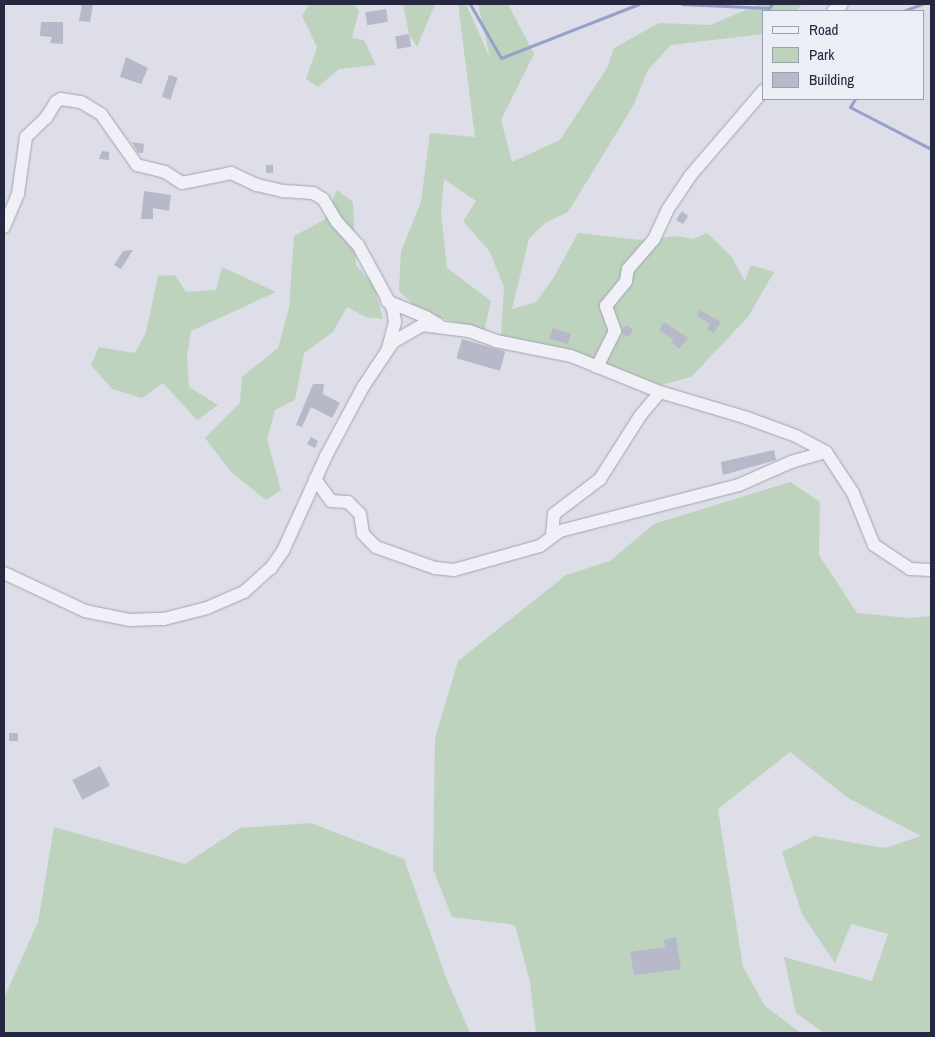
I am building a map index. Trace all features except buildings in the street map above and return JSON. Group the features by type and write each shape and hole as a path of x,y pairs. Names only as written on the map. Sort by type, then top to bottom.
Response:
{"street":[{"path":"597,367 615,330 606,306 626,281 628,269 654,239 668,208 703,159 762,92"},
{"path":"4,227 18,194 26,137 46,118 52,105 61,99 70,100 101,114 137,165 165,172 179,182 231,173 269,188 313,193 329,205 337,222 358,245 387,301 393,308 395,322 388,349 359,394 316,479 283,551 271,568 244,592 207,608 164,619 108,618 59,601 4,574"},
{"path":"387,301 426,317 440,326"},
{"path":"388,349 417,326 440,326 571,356 660,392 747,418 826,452 853,493 874,545 910,570 931,570"},
{"path":"552,536 554,514 600,479 640,416 660,392"},
{"path":"316,479 332,502 348,502 360,514 364,534 376,547 435,568 454,570 540,546 560,531 739,484 791,462 826,452"}],"green space":[{"path":"309,4 354,4 359,11 352,38 364,40 376,65 339,69 318,87 306,79 317,47 302,16"},
{"path":"403,4 435,4 417,47 409,34"},
{"path":"458,4 466,4 490,58 478,4 508,4 534,54 501,120 512,162 560,140 607,68 614,48 659,23 710,25 760,4 802,4 797,10 762,10 762,34 671,45 648,70 633,106 568,212 545,223 529,239 512,309 536,302 554,277 578,233 641,240 677,236 693,239 707,233 731,256 745,281 751,265 774,272 748,317 691,377 657,386 534,342 500,350 504,287 490,252 463,221 476,201 444,179 441,213 447,268 491,301 484,331 421,312 399,291 401,251 421,202 430,133 475,137"},
{"path":"337,190 353,202 356,265 375,287 383,319 366,317 347,307 333,332 304,353 295,400 275,410 267,439 281,490 266,500 232,473 205,438 240,403 242,377 278,348 289,308 294,236 324,220"},
{"path":"222,267 276,292 191,331 187,356 189,387 218,405 197,420 163,383 142,398 112,389 91,365 99,347 135,353 146,332 158,276 175,275 186,292 216,290"},
{"path":"790,482 820,502 819,555 857,613 909,618 931,616 931,1033 824,1033 796,1013 784,957 872,981 888,934 851,924 835,963 802,914 782,852 814,836 885,848 921,836 848,798 790,752 718,809 743,967 765,1006 801,1033 536,1033 530,982 515,925 452,917 433,869 435,738 458,661 566,575 610,561 654,524"},
{"path":"311,823 404,859 447,980 470,1033 4,1033 4,998 38,922 54,827 185,864 240,828"}],"waterway":[{"path":"470,4 501,58 639,4"},
{"path":"682,4 769,8 772,4"},
{"path":"906,10 922,4"},
{"path":"854,100 850,107 931,149"}]}
